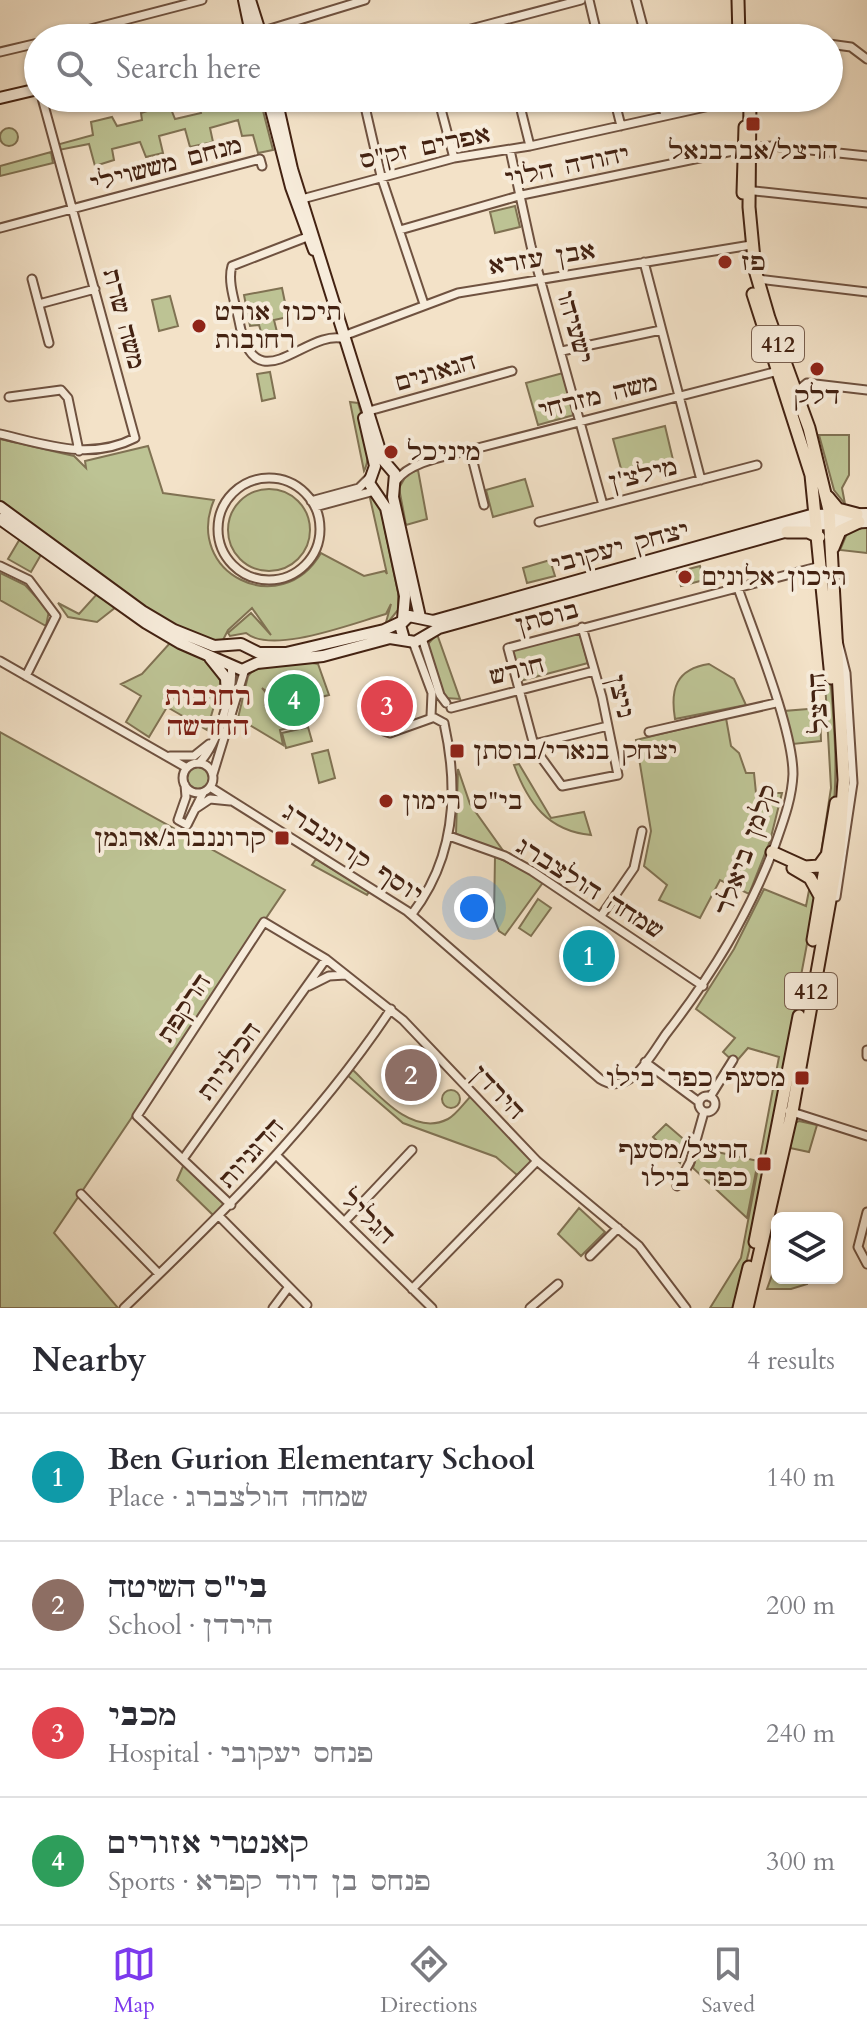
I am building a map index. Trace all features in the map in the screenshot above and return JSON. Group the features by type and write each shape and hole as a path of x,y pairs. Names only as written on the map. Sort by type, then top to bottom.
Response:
{"main road":[{"path":"244,0 251,24"},
{"path":"250,0 253,24"},
{"path":"738,0 739,24"},
{"path":"0,101 24,93"},
{"path":"0,101 24,98"},
{"path":"272,112 307,237 321,263"},
{"path":"280,112 335,309 345,338 369,411 389,467 394,485 415,594 426,628 416,638 399,629 405,596 386,508 369,483 372,472 367,428 345,338"},
{"name":"הרצל","path":"739,1308 786,1110 822,898 830,874 837,753 819,537 826,494 797,391 783,370 752,291 748,245 747,112"},
{"name":"הרצל","path":"747,1308 814,972 844,780 832,552 748,245"},
{"path":"372,472 389,467"},
{"path":"378,493 394,485"},
{"path":"826,494 838,509 862,518"},
{"path":"0,507 163,624 205,643 248,646 264,654 304,650 384,630 413,615 421,618"},
{"path":"823,519 862,518"},
{"path":"832,552 840,531 862,518"},
{"path":"0,519 135,616 198,651 247,668 253,658 248,646"},
{"name":"יצחק יעקובי","path":"247,668 314,658 390,638 416,638 439,628 787,532 823,519"},
{"name":"יצחק יעקובי","path":"421,618 433,621 823,519"},
{"path":"787,532 808,532 819,537"},
{"path":"415,594 429,614 455,614"},
{"path":"229,664 227,655 233,646"},
{"path":"198,651 221,668 227,698"},
{"path":"771,854 813,868 822,864 831,848"},
{"path":"771,854 814,882 822,898"},
{"path":"802,872 830,874"}],"street":[{"path":"110,24 202,0"},
{"path":"292,24 365,0"},
{"path":"491,24 581,0"},
{"path":"589,0 595,24"},
{"path":"636,0 642,24"},
{"path":"0,52 24,46"},
{"path":"843,46 851,47 867,59"},
{"name":"משה שרת","path":"45,112 135,438 116,448 79,451"},
{"path":"366,112 381,176 424,304"},
{"path":"442,112 454,158"},
{"path":"522,112 530,146"},
{"path":"618,112 621,126"},
{"path":"664,112 665,116"},
{"name":"אפרים זק\"ס","path":"302,199 454,158 530,146 683,112"},
{"name":"יהודה הלוי","path":"400,230 522,195 748,148 867,156"},
{"name":"ישעיהו","path":"510,150 540,278 603,505"},
{"name":"מנחם מששוילי","path":"74,209 260,159 262,166"},
{"path":"747,190 867,203"},
{"path":"0,228 74,209"},
{"name":"אבן עזרא","path":"307,237 232,266 243,344 254,357 268,361 345,338 458,293 748,245"},
{"path":"644,262 701,480"},
{"path":"757,278 867,292"},
{"path":"32,279 49,343"},
{"path":"39,304 95,289"},
{"path":"562,351 661,330"},
{"name":"משה מזרחי","path":"394,485 401,474 419,465 783,370"},
{"name":"הגאונים","path":"369,411 512,371"},
{"path":"797,391 807,383 867,390"},
{"path":"0,434 79,451 68,398 61,390 9,397"},
{"path":"470,450 484,505"},
{"name":"משה מזרחי","path":"389,467 419,465"},
{"name":"מילצ'ן","path":"539,522 757,465"},
{"path":"313,504 359,488 372,472"},
{"path":"265,478 283,480 297,487 313,504 320,524 316,549 305,565 289,577 269,580 250,577 233,566 222,550 217,531 221,511 231,494 247,483 265,478"},
{"path":"313,504 367,491 378,493"},
{"path":"0,566 29,580 56,616 26,676"},
{"name":"בוסתן","path":"517,691 508,648 821,566"},
{"name":"קלמן ביאלר","path":"612,1086 627,1081 645,1062 703,986 744,919 785,816 793,777 776,703 738,588"},
{"name":"ניצן","path":"534,744 544,766 562,786 618,775 582,627"},
{"path":"814,972 826,940 842,867 853,783 846,673 842,645 835,632"},
{"path":"416,638 452,715 444,723"},
{"path":"416,638 431,688 432,718"},
{"path":"0,661 187,768"},
{"path":"187,768 199,763 215,736 227,698 229,664"},
{"path":"187,768 184,783 186,797 178,820 187,825 207,790 247,668"},
{"name":"חורש","path":"432,706 517,691 594,671"},
{"path":"517,691 534,744 608,726"},
{"path":"649,732 776,703"},
{"path":"379,720 384,731 390,733 432,718 444,723"},
{"path":"412,914 429,888 449,836 453,813 453,770 444,723"},
{"path":"159,752 176,757 194,756 215,736"},
{"path":"199,763 208,766 213,774"},
{"path":"184,783 190,791 207,790"},
{"name":"יוסף קרוננברג","path":"207,790 243,807 412,914 612,1086"},
{"path":"193,811 210,799 243,807"},
{"path":"601,916 634,868 642,831"},
{"name":"שמחה הולצברג","path":"449,836 519,863 703,986"},
{"name":"הירדן","path":"264,922 326,959 391,1009 537,1161 618,1228 660,1270 686,1308"},
{"name":"הרקפת","path":"183,1159 137,1116 264,922"},
{"name":"הכלניות","path":"183,1159 326,959"},
{"path":"307,988 334,975 350,977"},
{"name":"הדגניות","path":"124,1308 220,1217 276,1155 341,1080 391,1009"},
{"path":"699,1102 710,1097 733,1060"},
{"path":"645,1062 699,1102 704,1112 690,1162 677,1186"},
{"path":"704,1112 714,1106 710,1097"},
{"path":"786,1110 867,1136"},
{"path":"345,1221 412,1150"},
{"name":"הגליל","path":"276,1155 432,1308"},
{"path":"183,1159 231,1205"},
{"path":"412,1289 537,1161"},
{"path":"81,1194 159,1274"},
{"path":"867,1212 858,1247 867,1264"},
{"path":"220,1217 307,1305"},
{"path":"590,1256 618,1228"},
{"path":"530,1308 558,1284"},
{"path":"273,1308 288,1288"}],"green space":[{"path":"144,112 172,112 175,119 201,113 263,112 273,150 258,153 253,135 242,136 238,120 210,128 213,142 190,147 185,129 159,136 163,153 146,157 140,142 112,149 114,160 95,166 89,144 59,150 56,145 93,135 91,122 112,117 117,126 142,120 141,113"},
{"path":"9,128 18,137 9,146 0,137"},
{"path":"51,152 53,163 0,176 0,166"},
{"path":"515,206 520,227 495,233 490,212"},
{"path":"282,288 288,317 274,320 277,332 262,335 259,325 250,326 244,295"},
{"path":"170,296 178,326 159,331 152,300"},
{"path":"270,372 275,398 262,401 257,374"},
{"path":"563,373 574,415 538,425 526,383"},
{"path":"350,402 358,403 365,428 368,456 364,471"},
{"path":"665,426 674,464 623,476 613,439"},
{"path":"819,435 849,435 849,475 842,488 845,504 834,490"},
{"path":"0,439 74,456 86,468 85,461 148,446 163,493 214,500 208,526 212,549 224,567 241,580 261,586 283,584 304,574 321,553 364,576 385,571 387,574 370,498 378,497 398,592 398,610 385,626 391,604 386,614 314,635 275,641 258,639 246,633 230,636 228,633 251,613 271,635 252,608 228,630 223,640 206,642 142,606 0,501"},
{"path":"418,470 427,519 406,525 399,488 407,474"},
{"path":"525,479 533,506 493,517 486,490"},
{"path":"269,489 285,492 298,501 307,514 310,530 307,546 298,559 285,568 269,571 253,568 240,559 231,546 228,530 231,514 240,501 253,492"},
{"path":"867,527 867,553 840,550 848,531"},
{"path":"21,537 42,553 31,572 8,559"},
{"path":"550,560 555,576 527,583 523,568"},
{"path":"700,566 704,580 681,586 677,572"},
{"path":"0,573 25,585 49,611 46,626 0,600"},
{"path":"820,591 833,708 835,775 829,836 820,860 831,788"},
{"path":"97,594 116,607 97,622 68,617 58,603 79,614"},
{"path":"579,632 588,663 520,681 511,651"},
{"path":"437,634 460,699 446,698 443,692 428,644"},
{"path":"170,643 210,662 221,682 207,730 167,707 149,737 126,722 141,696 121,684 142,674"},
{"path":"307,662 318,664 329,695 321,697 315,682 303,675 316,686 318,696 313,711 299,722 291,708 281,716 267,703 274,697 262,688 270,697 265,705 281,718 290,712 296,726 280,730 283,745 238,718 248,676 254,669"},
{"path":"709,664 734,679 746,705 675,719 674,698 678,682 689,670"},
{"path":"820,708 821,741 793,744 784,711"},
{"path":"726,718 731,746 739,753 746,773 754,773 756,793 782,793 770,841 749,894 720,880 700,918 659,900 667,885 644,866 651,831 636,740"},
{"path":"308,727 312,741 286,748 282,733"},
{"path":"0,732 285,890 54,1233 118,1308 0,1308"},
{"path":"328,750 335,778 319,783 312,754"},
{"path":"519,764 551,818 584,812 591,835 563,828 542,813 520,779 514,765"},
{"path":"198,765 207,769 211,778 207,787 198,791 189,787 185,778 189,769"},
{"path":"458,769 470,804 504,852 456,834"},
{"path":"495,856 544,881 505,935 499,931 494,918"},
{"path":"316,859 369,892 367,895 312,865"},
{"path":"811,880 817,891 749,1251 735,1308 710,1308 741,1258 779,1057 748,1048 735,1063 723,1052 735,1038 696,1009 734,949 764,889 806,906"},
{"path":"538,899 551,908 531,936 519,928"},
{"path":"352,1069 395,1109 421,1122 434,1123 448,1119 471,1096 533,1160 517,1175 496,1157 403,1123 347,1075"},
{"path":"451,1090 460,1099 451,1108 442,1099"},
{"path":"799,1121 817,1125 809,1152 790,1148 794,1124"},
{"path":"666,1124 687,1142 680,1163 653,1137"},
{"path":"699,1148 758,1161 747,1218 693,1168"},
{"path":"184,1164 224,1204 213,1215 177,1180"},
{"path":"579,1208 605,1232 581,1256 558,1234"},
{"path":"771,1278 771,1284 807,1284 791,1289 767,1289"}],"place":[{"name":"הרצל/אברבנאל","path":"753,124"},
{"name":"פז","path":"725,262"},
{"name":"תיכון אורט רחובות","path":"199,326"},
{"name":"דלק","path":"817,369"},
{"name":"מיניכל","path":"391,452"},
{"name":"תיכון אלונים","path":"685,577"},
{"name":"קאנטרי אזורים","path":"294,700"},
{"name":"מכבי","path":"387,706"},
{"name":"יצחק בנארי/בוסתן","path":"457,751"},
{"name":"בי\"ס רימון","path":"386,801"},
{"name":"קרוננברג/ארגמן","path":"282,838"},
{"name":"Ben Gurion Elementary School","path":"589,956"},
{"name":"בי\"ס השיטה","path":"411,1075"},
{"name":"מסעף כפר בילו","path":"802,1078"},
{"name":"הרצל/מסעף כפר בילו","path":"764,1164"}],"district":[{"name":"רחובות החדשה","path":"208,711"}]}
